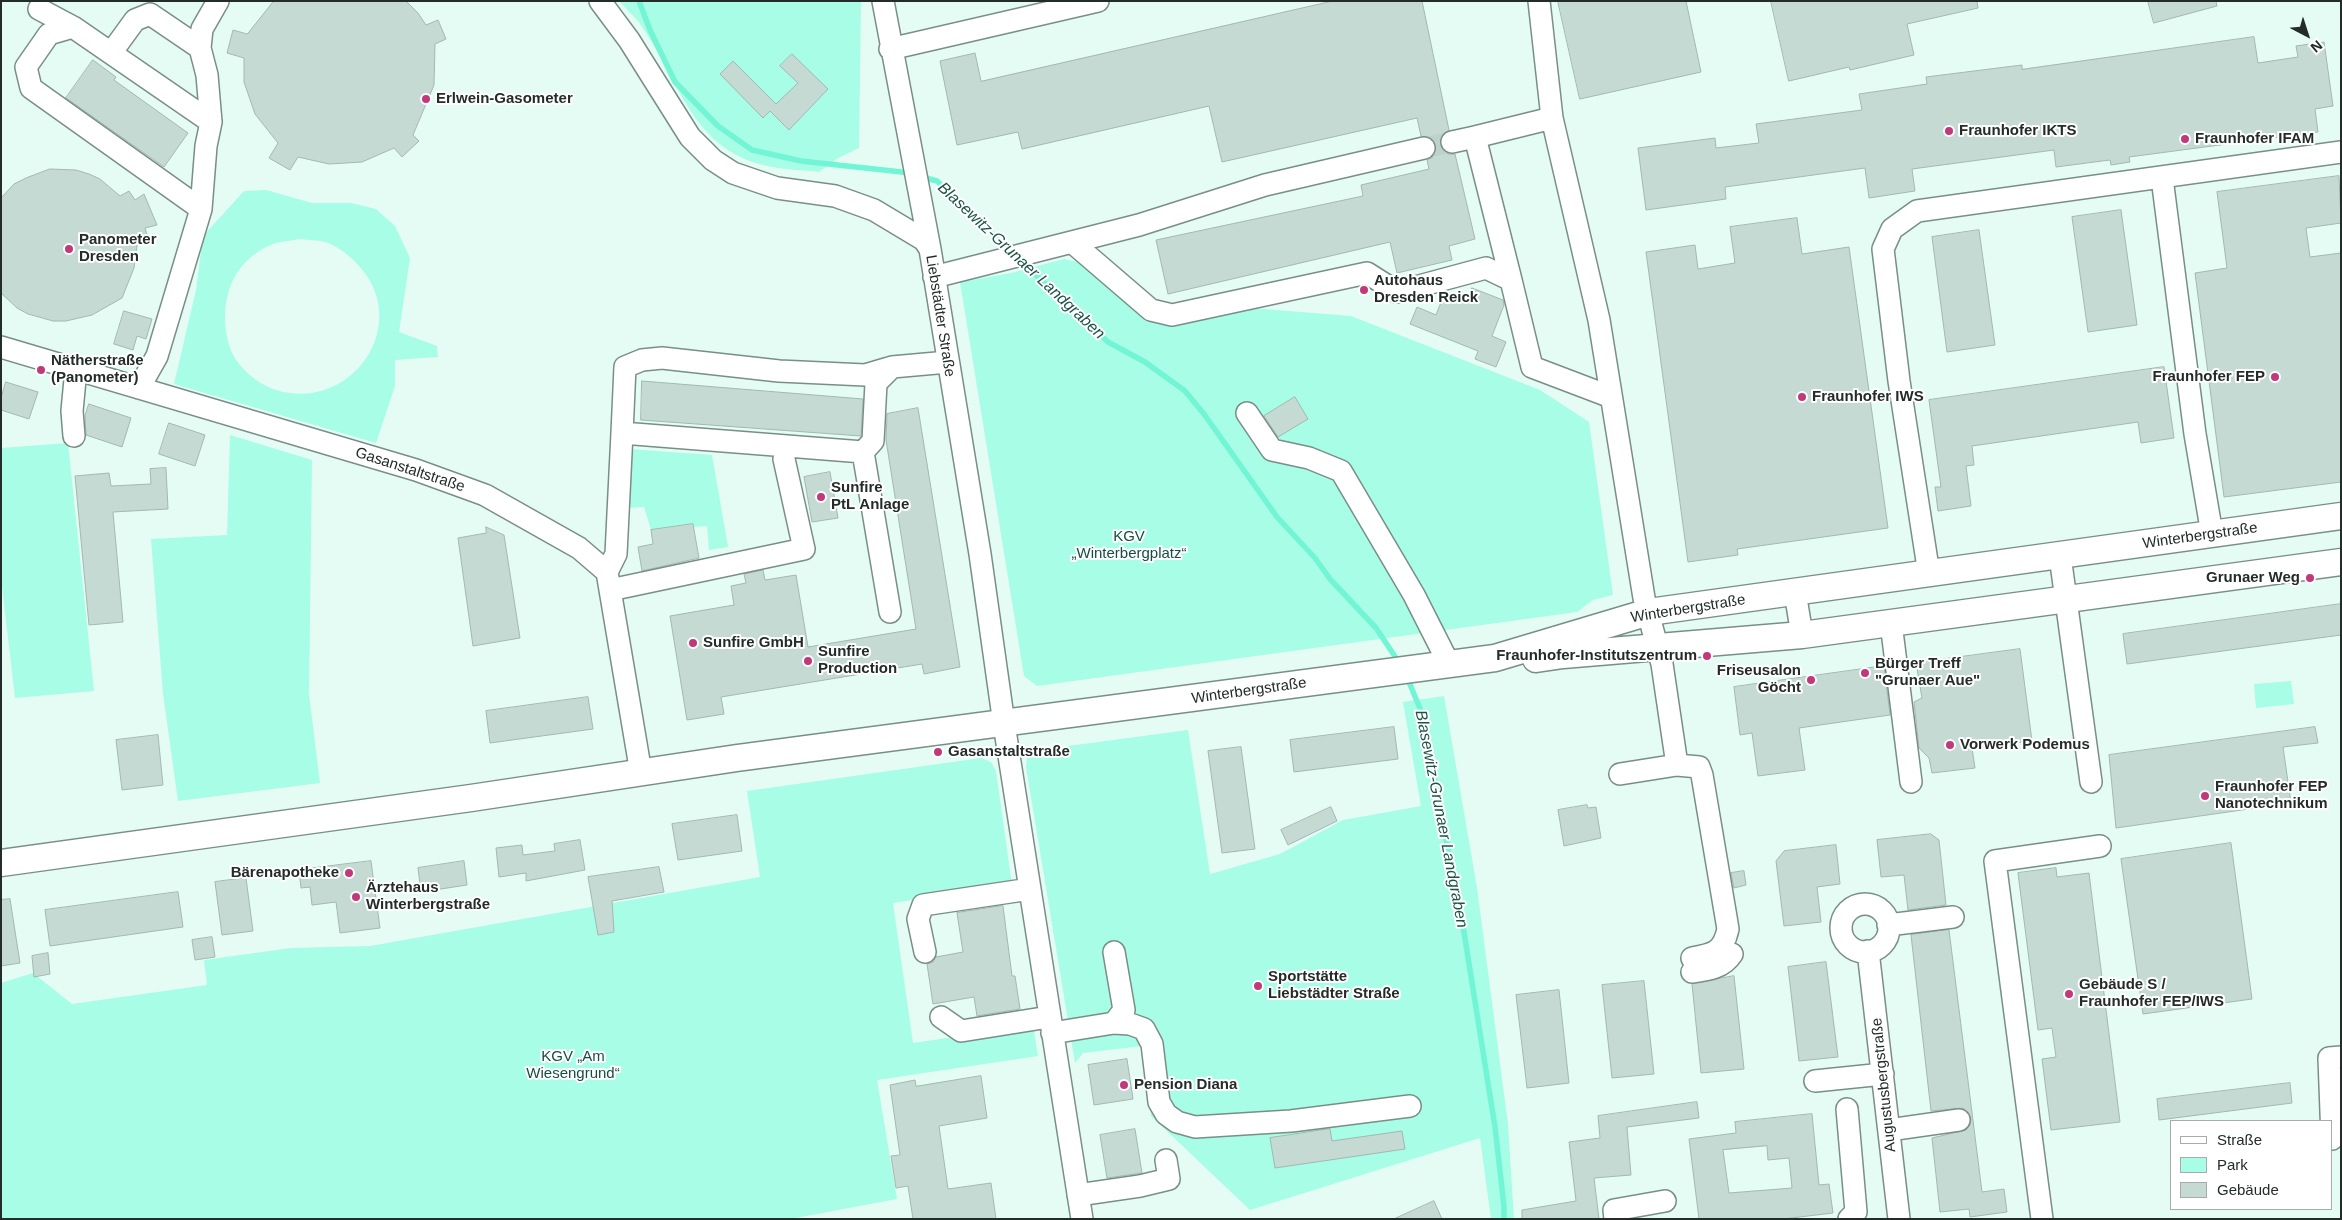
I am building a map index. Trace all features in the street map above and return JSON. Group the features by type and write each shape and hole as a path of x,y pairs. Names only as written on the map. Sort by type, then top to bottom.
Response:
{"main road":[{"name":"Winterbergstraße","path":"1,863 641,773 1495,658 1649,612 2341,516"},
{"name":"Winterbergstraße","path":"1495,658 1526,661 1563,655 1802,635 2341,562"}],"street":[{"path":"139,388 157,356 201,209 206,146 211,122 208,75 200,48 202,29 218,1"},
{"name":"Liebstädter Straße","path":"600,1 629,40 690,137 713,160 733,173 777,188 835,196 874,210 924,240 930,249 980,554 1050,1025 1082,1219"},
{"path":"883,1 890,49 930,249"},
{"path":"890,49 1067,5 1098,1"},
{"path":"1539,1 1552,118 1599,320 1644,598 1659,647 1677,765"},
{"path":"38,9 73,27 211,122"},
{"path":"111,53 135,20 150,14 200,48"},
{"path":"73,27 49,34 26,67 31,88 201,209"},
{"path":"1452,142 1552,118"},
{"path":"1475,137 1532,367 1611,397"},
{"path":"934,277 1034,250 1073,243 1265,185 1424,148"},
{"path":"1929,574 1899,380 1883,249 1892,229 1917,211 2341,152"},
{"path":"2162,178 2195,434 2212,534"},
{"path":"1073,243 1151,310 1172,315 1367,273 1397,292 1486,268 1511,280"},
{"name":"Gasanstaltstraße","path":"1,347 416,470 485,495 579,548 609,581"},
{"path":"641,773 609,581 616,554 625,367 642,360 662,358 779,371 865,375 892,366 948,362"},
{"path":"890,612 863,452 873,440 876,383 892,366"},
{"path":"74,436 72,411 76,369"},
{"path":"1247,413 1272,450 1310,458 1341,471 1414,595 1449,664"},
{"path":"622,433 863,452"},
{"path":"609,581 804,549 784,460"},
{"path":"2060,556 2091,782"},
{"path":"1795,592 1802,635"},
{"path":"1891,623 1912,782"},
{"path":"1620,774 1677,765 1699,767 1702,775 1728,929 1725,941 1718,950 1692,965"},
{"path":"2042,1219 1995,861 2100,846"},
{"path":"925,952 918,919 923,905 1030,889"},
{"path":"1870,905 1883,912 1888,925 1886,939 1881,945 1868,951 1854,948 1843,938 1842,923 1844,916 1856,906 1870,905"},
{"path":"1888,925 1953,917"},
{"name":"Augustusbergstraße","path":"1868,951 1899,1219"},
{"path":"1114,952 1124,1010 1114,1023"},
{"path":"940,1017 960,1031 1114,1023 1130,1024 1144,1029 1152,1044 1159,1102 1166,1114 1176,1122 1195,1127 1291,1121 1410,1106"},
{"path":"2331,1120 2329,1058 2341,1057"},
{"path":"1815,1081 1883,1074"},
{"path":"1841,1115 1847,1219"},
{"path":"1889,1130 1958,1120"},
{"path":"1078,1195 1140,1186 1169,1178 1166,1160"},
{"path":"1615,1219 1614,1210 1665,1201"}],"green space":[{"path":"619,1 861,1 859,148 838,158 819,172 773,167 745,159 723,146 705,130 690,110 638,21"},
{"path":"266,190 312,203 351,203 376,209 395,226 410,258 399,332 437,346 438,357 395,360 395,386 376,443 174,384 196,290 203,236 244,191","holes":["299,239 322,241 330,244 352,259 359,266 374,289 379,314 376,337 366,359 349,376 328,389 303,394 276,390 262,384 248,374 237,362 230,348 225,317 230,287 246,262 258,252 273,244"]},
{"name":"KGV „Winterbergplatz“","path":"1064,259 1087,264 1152,322 1169,325 1251,308 1351,316 1540,390 1589,422 1613,595 1593,600 1577,612 1037,686 1024,676 960,282 1011,273"},
{"path":"230,435 312,460 309,694 320,783 178,801 163,694 151,539 227,535"},
{"path":"68,443 94,691 15,698 1,578 1,448"},
{"path":"629,449 712,455 728,547 709,550 707,526 694,527 693,524 651,530 644,507 624,508"},
{"path":"2291,681 2294,704 2256,708 2254,684"},
{"name":"Sportstätte Liebstädter Straße","path":"1444,696 1477,888 1508,1124 1514,1219 1491,1219 1480,1138 1250,1210 1151,1116 1142,1046 1083,1053 1075,1063 1026,767 1027,757 1038,751 1053,748 1188,730 1210,874 1280,854 1343,820 1421,806 1403,702"},
{"name":"KGV „Am Wiesengrund“","path":"981,758 991,762 996,771 1012,885 893,903 913,1043 1033,1025 1038,1056 877,1080 897,1199 790,1219 1,1219 1,983 33,973 72,1004 207,985 204,960 291,948 370,946 760,877 747,791"}],"building":[{"path":"274,1 406,1 418,13 426,25 438,20 446,39 435,44 434,85 413,135 419,141 402,157 394,148 362,162 329,164 298,157 290,170 269,158 278,143 255,114 244,82 244,58 227,53 233,30 247,34"},
{"path":"1333,1 1422,1 1449,130 1440,138 1440,145 1448,154 1455,154 1475,239 1449,246 1452,260 1397,273 1390,242 1168,294 1156,240 1363,196 1361,185 1429,169 1427,160 1433,157 1436,146 1433,139 1421,136 1417,118 1222,162 1209,106 1022,149 1018,132 957,145 940,61 975,53 981,81"},
{"path":"1558,1 1686,1 1701,72 1580,99"},
{"path":"1771,1 1977,1 1978,8 1907,24 1914,55 1850,70 1849,67 1789,81"},
{"path":"2148,1 2216,1 2217,6 2154,23"},
{"path":"2254,37 2258,63 2298,57 2296,46 2324,42 2333,106 2315,109 2318,132 2129,157 2130,162 2111,165 2110,160 2056,167 2054,150 1912,169 1915,191 1869,198 1865,168 1725,187 1726,199 1646,210 1638,148 1715,138 1716,148 1759,143 1756,124 1862,110 1859,94 1927,84 1926,77 2022,65 2022,69"},
{"path":"792,54 828,89 789,130 770,111 763,118 720,74 733,61 776,104 798,83 780,66"},
{"path":"93,60 116,77 114,80 188,133 164,167 66,98"},
{"name":"Panometer Dresden","path":"50,169 76,170 89,174 100,179 120,196 129,191 135,200 144,194 157,225 145,228 148,238 138,239 134,268 122,298 92,315 66,321 53,321 28,314 17,308 1,293 1,198 14,184"},
{"name":"Fraunhofer FEP","path":"2339,176 2341,223 2306,228 2310,257 2341,253 2341,482 2224,497 2195,273 2227,268 2217,192"},
{"path":"2121,210 2137,325 2088,332 2072,217"},
{"name":"Fraunhofer IWS","path":"1797,218 1802,254 1849,247 1888,528 1737,549 1738,555 1688,562 1646,252 1695,245 1698,269 1735,263 1730,227"},
{"path":"1979,230 1995,345 1947,352 1932,237"},
{"path":"1472,288 1503,300 1504,305 1492,336 1506,342 1496,367 1475,359 1478,351 1410,324 1417,307 1436,315 1445,292 1468,300"},
{"path":"124,311 152,319 146,339 137,336 133,350 114,344"},
{"path":"2164,367 2174,438 2141,443 2138,422 1972,446 1974,465 1966,466 1971,506 1938,511 1935,487 1941,487 1929,400"},
{"path":"642,381 863,399 861,436 641,420"},
{"path":"6,382 38,392 29,419 1,410 1,398"},
{"path":"1295,397 1308,419 1278,437 1264,416"},
{"path":"89,404 131,418 122,447 86,435 85,416"},
{"path":"918,408 960,667 924,674 922,664 721,697 724,714 687,720 670,616 734,605 731,586 746,583 744,574 763,570 765,580 796,575 808,647 916,629 886,440 887,414"},
{"path":"169,423 205,435 195,466 159,454"},
{"path":"166,468 168,509 113,512 123,622 89,625 75,476 109,473 111,486 151,484 150,469"},
{"name":"Sunfire PtL Anlage","path":"830,472 838,518 812,522 804,477"},
{"path":"693,524 699,558 642,571 638,547 653,544 651,530"},
{"path":"486,527 504,535 520,638 473,646 458,538 486,533"},
{"path":"2341,604 2341,635 2127,664 2123,634"},
{"path":"2020,649 2032,741 1972,748 1975,768 1932,773 1929,758 1919,748 1914,702 1922,698 1916,663"},
{"path":"1884,666 1890,715 1799,728 1805,770 1758,776 1752,733 1740,735 1734,687"},
{"path":"588,697 593,729 490,743 486,711"},
{"path":"1394,727 1398,759 1294,772 1290,740"},
{"path":"2315,727 2318,743 2283,747 2291,803 2116,828 2109,755"},
{"path":"158,735 163,785 122,790 116,740"},
{"path":"1241,747 1255,849 1222,853 1208,751"},
{"path":"1587,805 1588,808 1596,807 1601,838 1564,846 1558,810"},
{"path":"1331,807 1337,821 1288,845 1281,830"},
{"path":"737,815 742,851 678,860 672,824"},
{"path":"1931,834 1939,840 1946,905 1908,910 1904,875 1881,877 1877,840"},
{"path":"580,840 585,870 526,881 526,873 499,877 496,848 522,845 523,855 555,851 554,844"},
{"path":"2231,843 2252,999 2143,1014 2121,859"},
{"path":"1836,845 1840,884 1817,887 1821,922 1784,926 1776,861 1784,851"},
{"name":"Ärztehaus Winterbergstraße","path":"371,861 380,928 340,933 336,902 312,905 310,887 301,888 299,870"},
{"path":"464,861 467,885 421,892 418,868"},
{"path":"659,867 664,892 612,901 614,932 598,935 588,877"},
{"name":"Gebäude S / Fraunhofer FEP/IWS","path":"2056,868 2057,877 2089,873 2120,1122 2051,1130 2042,1059 2056,1057 2052,1028 2038,1030 2018,873"},
{"path":"1744,871 1746,885 1734,888 1731,873"},
{"path":"246,878 253,931 222,935 215,882"},
{"path":"178,892 183,927 50,946 45,910"},
{"path":"10,899 20,963 1,966 1,900"},
{"path":"1003,906 1012,976 1015,976 1020,1009 977,1016 974,997 933,1004 927,964 933,962 936,957 963,952 957,913"},
{"path":"1949,930 1982,1192 2004,1189 2007,1212 1970,1217 1969,1209 1940,1212 1932,1138 1966,1130 1970,1125 1971,1119 1969,1113 1963,1108 1931,1111 1911,935"},
{"path":"212,937 215,957 195,960 192,940"},
{"path":"48,953 50,974 34,977 32,956"},
{"path":"1826,962 1838,1057 1799,1061 1788,967"},
{"path":"1734,976 1744,1069 1701,1073 1692,984"},
{"path":"1644,981 1654,1074 1612,1078 1602,985"},
{"path":"1559,990 1569,1083 1527,1088 1516,995"},
{"path":"1127,1059 1133,1099 1094,1105 1088,1065"},
{"path":"981,1076 987,1118 939,1126 948,1189 991,1183 996,1219 913,1219 908,1186 896,1188 891,1156 900,1155 890,1085 915,1080 916,1086"},
{"path":"2290,1083 2292,1103 2159,1120 2157,1099"},
{"path":"1697,1102 1699,1118 1627,1127 1631,1175 1594,1178 1599,1219 1522,1219 1522,1210 1576,1201 1569,1142 1600,1138 1598,1116"},
{"path":"1812,1114 1819,1185 1829,1184 1833,1213 1783,1219 1699,1219 1689,1139 1736,1133 1735,1122","holes":["1767,1146 1768,1160 1789,1158 1792,1188 1729,1193 1723,1150"]},
{"path":"1135,1129 1142,1173 1107,1178 1100,1135"},
{"path":"1330,1129 1332,1141 1402,1131 1405,1149 1275,1168 1270,1138"},
{"path":"1434,1201 1442,1219 1394,1219"}],"waterway":[{"name":"Blasewitz‐Grunaer Landgraben","path":"639,1 650,30 675,82 718,126 752,150 801,161 911,173"},
{"name":"Blasewitz‐Grunaer Landgraben","path":"922,177 937,181 1011,252"},
{"name":"Blasewitz‐Grunaer Landgraben","path":"1020,260 1108,342 1145,362 1185,391 1204,414 1277,517 1315,558 1330,579 1376,628 1400,664"},
{"name":"Blasewitz‐Grunaer Landgraben","path":"1407,677 1421,711 1463,926 1495,1127 1504,1219"}],"tunnel":[{"path":"1424,148 1452,142"}],"place":[{"name":"Erlwein-Gasometer","path":"426,99"},
{"name":"Fraunhofer IKTS","path":"1949,131"},
{"name":"Fraunhofer IFAM","path":"2185,139"},
{"name":"Panometer Dresden","path":"69,249"},
{"name":"Autohaus Dresden Reick","path":"1364,290"},
{"name":"Nätherstraße (Panometer)","path":"41,370"},
{"name":"Fraunhofer FEP","path":"2275,377"},
{"name":"Fraunhofer IWS","path":"1802,397"},
{"name":"Sunfire PtL Anlage","path":"821,497"},
{"name":"Grunaer Weg","path":"2310,578"},
{"name":"Sunfire GmbH","path":"693,643"},
{"name":"Fraunhofer-Institutszentrum","path":"1707,656"},
{"name":"Sunfire Production","path":"808,661"},
{"name":"Bürger Treff \"Grunaer Aue\"","path":"1865,673"},
{"name":"Friseusalon Göcht","path":"1811,680"},
{"name":"Vorwerk Podemus","path":"1950,745"},
{"name":"Gasanstaltstraße","path":"938,752"},
{"name":"Fraunhofer FEP Nanotechnikum","path":"2205,796"},
{"name":"Bärenapotheke","path":"349,873"},
{"name":"Ärztehaus Winterbergstraße","path":"356,897"},
{"name":"Sportstätte Liebstädter Straße","path":"1258,986"},
{"name":"Gebäude S / Fraunhofer FEP/IWS","path":"2069,994"},
{"name":"Pension Diana","path":"1124,1085"}]}
